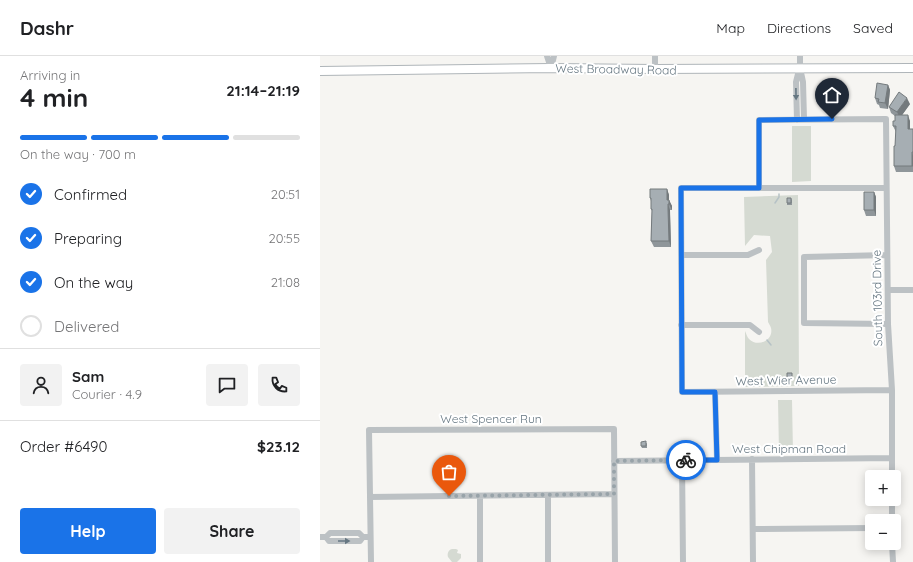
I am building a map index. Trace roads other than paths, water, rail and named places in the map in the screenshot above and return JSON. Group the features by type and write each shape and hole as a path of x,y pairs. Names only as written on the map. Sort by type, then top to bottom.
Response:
{"main road":[{"name":"West Broadway Road","path":"320,71 551,68 913,68"}],"street":[{"path":"547,56 551,68"},
{"path":"551,68 554,56"},
{"path":"655,56 655,69"},
{"path":"759,188 759,120 804,119 803,82 800,68 800,56"},
{"path":"796,120 796,82 800,68"},
{"name":"South 103rd Drive","path":"804,119 886,119 888,324 892,390 892,470"},
{"path":"759,332 750,325 681,325 681,188 886,188"},
{"path":"682,255 748,255 759,250"},
{"path":"887,255 804,257 804,324 888,324"},
{"path":"888,290 913,290"},
{"name":"West Wier Avenue","path":"681,325 682,392 892,390"},
{"path":"715,392 717,460"},
{"name":"West Spencer Run","path":"370,497 369,430 614,429 614,461"},
{"name":"West Chipman Road","path":"614,461 892,458"},
{"path":"752,459 753,562"},
{"path":"682,460 683,562"},
{"path":"614,461 615,562"},
{"path":"371,562 370,497 614,494"},
{"path":"548,495 548,562"},
{"path":"480,496 480,562"},
{"path":"752,529 865,528"},
{"path":"323,537 330,533 359,533 363,537 370,537"},
{"path":"892,550 893,562"}],"waterway":[{"path":"775,203 779,197 779,194"},
{"path":"767,340 771,345"}]}
